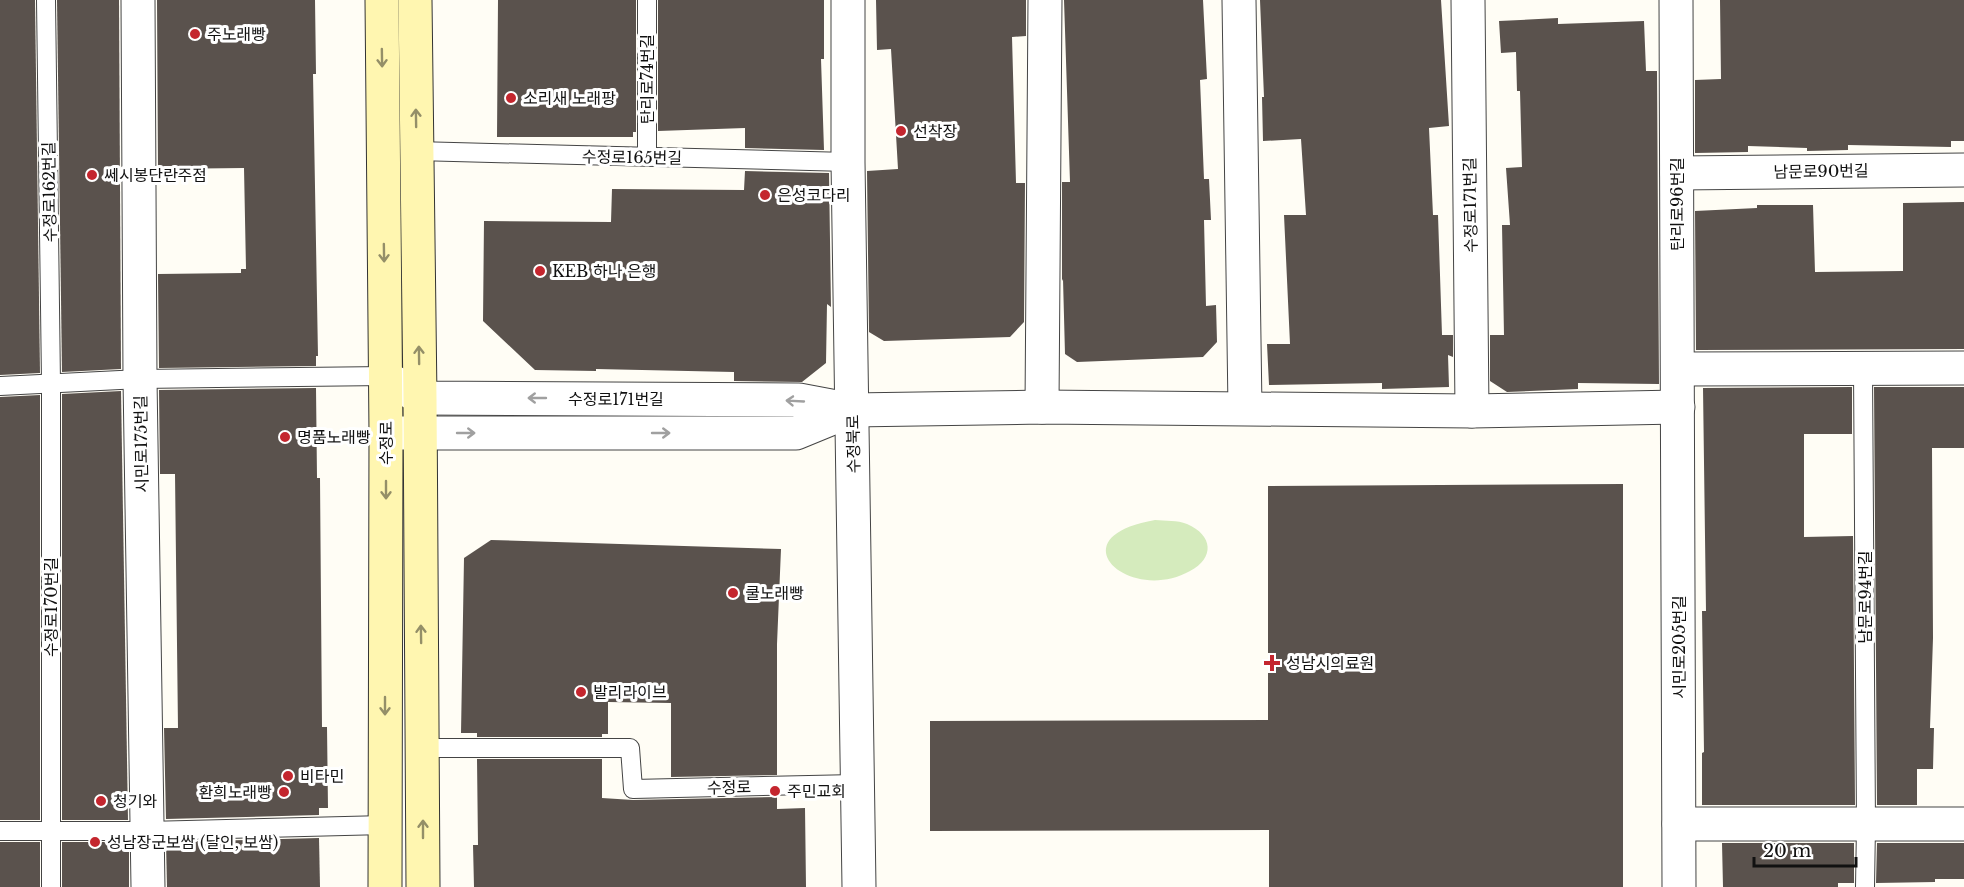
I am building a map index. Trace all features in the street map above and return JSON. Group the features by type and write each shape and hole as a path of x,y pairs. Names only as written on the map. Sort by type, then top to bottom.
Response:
{"main road":[{"name":"수정로","path":"381,0 386,376 385,887"},
{"name":"수정로","path":"415,0 423,887"}],"street":[{"name":"시민로175번길","path":"138,0 140,379 148,887"},
{"name":"수정북로","path":"848,0 848,162 859,887"},
{"path":"1042,406 1045,0"},
{"path":"1239,0 1245,408"},
{"name":"수정로171번길","path":"1468,0 1472,411"},
{"name":"탄리로96번길","path":"1676,0 1678,407"},
{"name":"남문로90번길","path":"1677,173 1964,170"},
{"path":"1678,369 1964,368"},
{"path":"386,376 420,398"},
{"name":"수정로171번길","path":"420,398 799,400 852,410 1042,406 1472,411 1678,407"},
{"name":"시민로205번길","path":"1678,407 1679,887"},
{"name":"수정로171번길","path":"386,433 796,433 852,410"},
{"path":"1679,824 1964,824"}],"lane":[{"name":"수정로162번길","path":"46,0 51,384"},
{"name":"탄리로74번길","path":"647,0 647,157"},
{"name":"수정로165번길","path":"416,151 848,162"},
{"name":"남문로94번길","path":"1863,369 1866,825 1864,887"},
{"path":"0,386 140,379 386,376"},
{"name":"수정로170번길","path":"51,384 51,887"},
{"name":"수정로","path":"423,748 630,748 633,789 856,784"},
{"path":"0,831 147,831 385,825"}],"green space":[{"path":"1155,520 1179,522 1196,529 1206,540 1208,547 1204,560 1190,571 1167,579 1145,580 1126,574 1112,565 1106,553 1110,540 1125,528"}],"building":[{"path":"0,0 35,0 40,373 0,375"},
{"path":"57,0 119,0 121,369 62,372"},
{"path":"157,0 315,0 316,74 313,74 318,356 316,356 316,366 159,368 158,274 241,273 241,269 246,269 244,168 158,169"},
{"path":"498,0 636,0 636,132 633,132 633,137 497,137"},
{"path":"658,0 824,0 824,59 821,59 824,150 745,148 745,128 658,131"},
{"path":"876,0 1026,0 1026,36 1012,37 1016,183 1025,183 1024,322 1010,337 884,341 869,332 867,171 898,169 891,49 877,50"},
{"path":"1064,0 1203,0 1207,79 1200,80 1204,179 1209,179 1211,220 1204,220 1206,306 1216,305 1217,342 1203,357 1077,362 1065,354 1062,182 1070,182"},
{"path":"1260,0 1441,0 1449,126 1429,128 1433,215 1438,215 1442,335 1453,335 1453,357 1448,355 1449,387 1382,389 1382,383 1269,385 1267,344 1290,344 1284,215 1306,215 1301,139 1263,141 1262,97 1264,97"},
{"path":"1720,0 1964,0 1964,141 1951,141 1951,147 1848,145 1848,150 1807,151 1807,148 1748,146 1748,152 1695,153 1695,80 1721,79"},
{"path":"1558,18 1558,24 1644,21 1646,71 1657,71 1659,384 1578,383 1578,389 1507,392 1490,381 1490,335 1504,335 1502,225 1510,225 1506,168 1522,167 1520,91 1517,91 1516,52 1501,53 1499,21"},
{"path":"745,171 829,173 831,307 827,304 826,363 802,382 734,381 734,372 535,370 483,321 484,221 611,222 612,189 744,190"},
{"path":"1964,202 1964,349 1696,350 1695,211 1757,208 1757,205 1813,205 1815,272 1903,271 1903,203"},
{"path":"1852,387 1852,434 1804,434 1804,537 1853,536 1855,805 1702,805 1702,753 1704,752 1702,611 1706,611 1703,388"},
{"path":"1874,387 1964,387 1964,448 1932,448 1933,638 1930,728 1934,728 1933,769 1917,769 1917,805 1877,805"},
{"path":"316,388 317,478 320,478 322,727 327,727 328,808 319,808 319,815 166,819 164,728 178,728 175,474 160,474 159,390"},
{"path":"121,391 128,820 62,820 62,394"},
{"path":"40,395 40,820 0,820 0,397"},
{"path":"1623,484 1623,887 1269,887 1269,830 930,831 930,721 1268,720 1268,486"},
{"path":"491,540 781,549 777,644 777,775 671,777 671,703 608,702 608,734 602,734 602,737 477,737 477,733 461,733 464,558"},
{"path":"477,759 602,759 602,798 633,800 777,797 777,809 805,808 806,887 474,887 473,845 478,845"},
{"path":"319,838 320,887 167,887 166,842"},
{"path":"0,842 40,842 40,887 0,887"},
{"path":"62,842 129,842 129,887 62,887"},
{"path":"1722,843 1854,843 1854,883 1838,883 1838,887 1723,887"},
{"path":"1877,843 1964,843 1964,879 1876,883"}],"place":[{"name":"주노래빵","path":"195,34"},
{"name":"소리새 노래팡","path":"511,98"},
{"name":"선착장","path":"901,131"},
{"name":"쎄시봉단란주점","path":"92,175"},
{"name":"은성코다리","path":"765,195"},
{"name":"KEB 하나 은행","path":"540,271"},
{"name":"명품노래빵","path":"285,437"},
{"name":"쿨노래빵","path":"733,593"},
{"name":"성남시의료원","path":"1272,663"},
{"name":"발리라이브","path":"581,692"},
{"name":"비타민","path":"288,776"},
{"name":"주민교회","path":"775,791"},
{"name":"환희노래빵","path":"284,792"},
{"name":"청기와","path":"101,801"},
{"name":"성남장군보쌈 (달인, 보쌈)","path":"95,842"}]}
